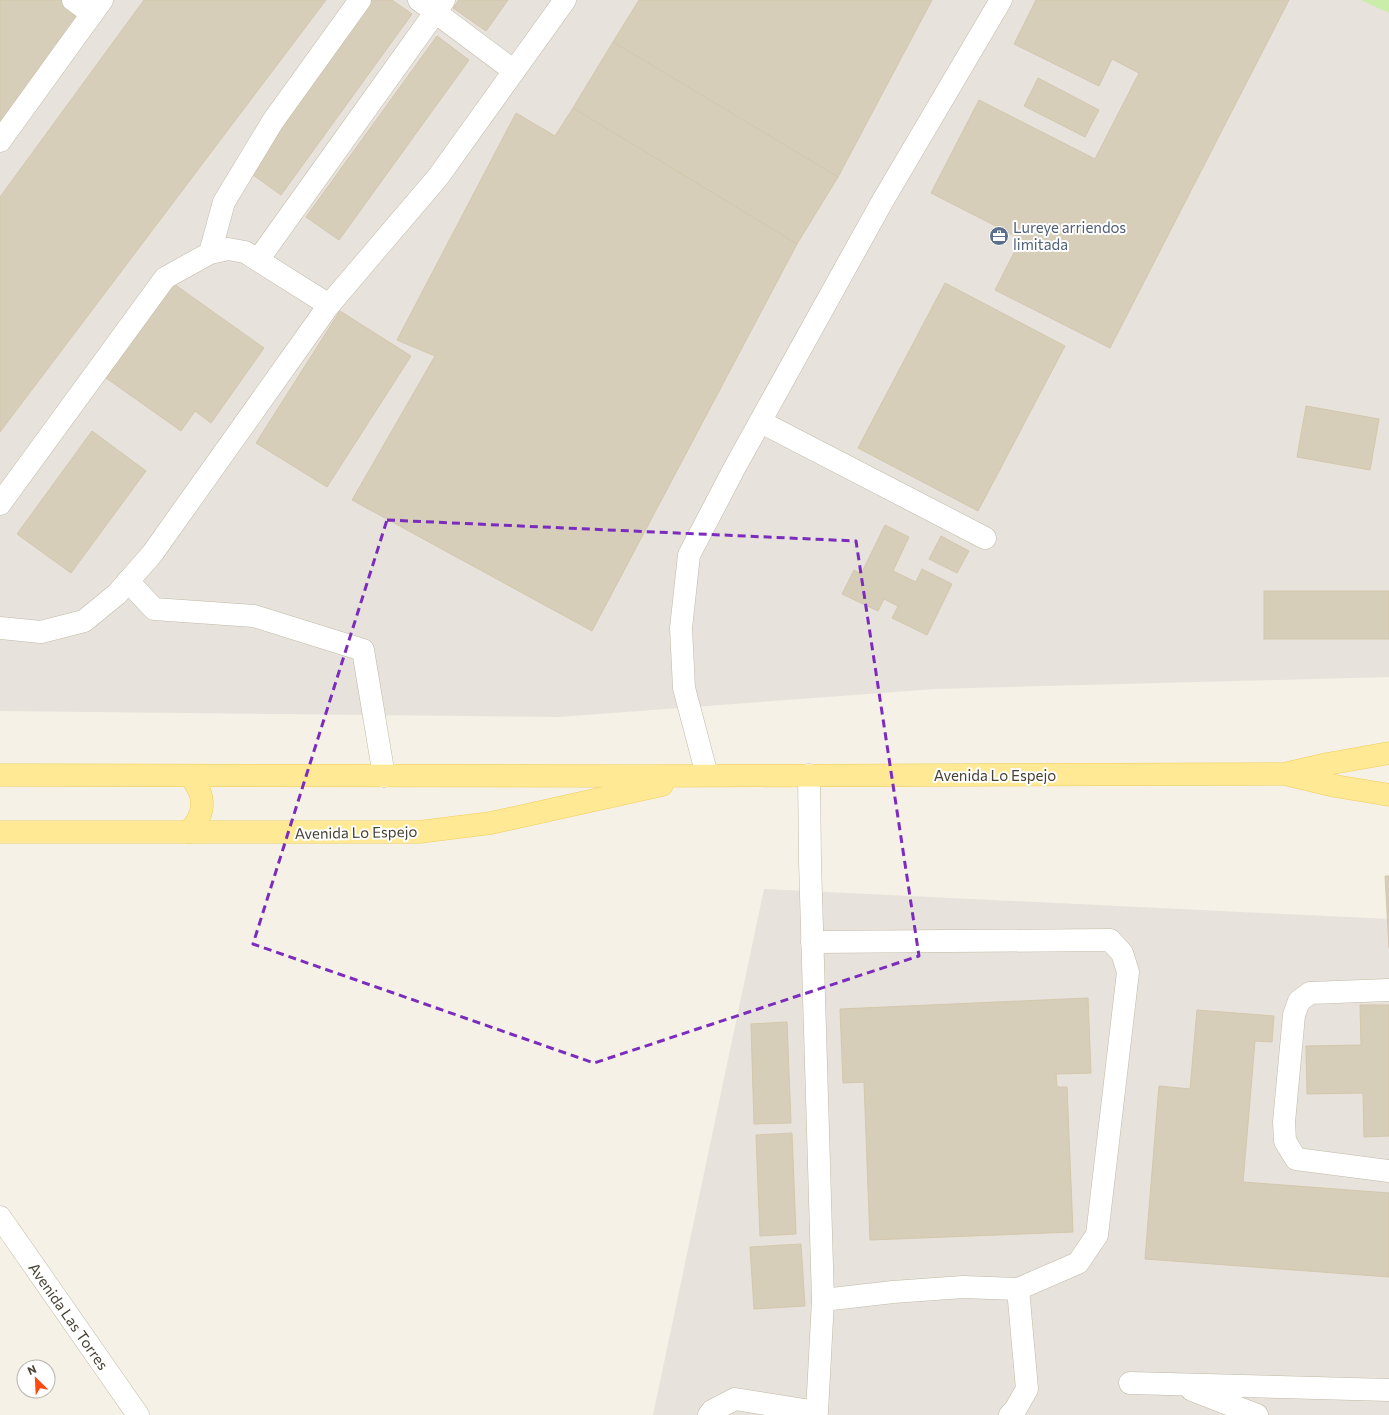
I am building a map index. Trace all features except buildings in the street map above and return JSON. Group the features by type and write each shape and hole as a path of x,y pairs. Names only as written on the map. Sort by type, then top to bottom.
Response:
{"main road":[{"name":"Avenida Lo Espejo","path":"0,775 384,776 1284,774 1327,764 1389,754"},
{"name":"Avenida Lo Espejo","path":"1284,774 1335,786 1389,795"},
{"name":"Avenida Lo Espejo","path":"0,832 419,832 491,823 707,775"},
{"path":"189,832 201,815 202,804 200,793 190,776"}],"street":[{"path":"0,141 97,7 73,0"},
{"path":"210,253 224,202 273,121 360,0"},
{"path":"0,628 41,632 84,621 117,594 152,554 329,305 438,177 566,0"},
{"path":"707,775 684,688 681,628 689,555 882,202 1001,0"},
{"path":"258,260 433,4 514,71"},
{"path":"0,504 165,278 210,253 228,249 245,252 329,305"},
{"path":"761,422 986,538"},
{"path":"128,581 154,609 254,616 363,650 384,776"},
{"path":"709,1415 712,1411 735,1399 822,1413 823,1300 812,942 809,775"},
{"path":"812,942 1110,940 1122,953 1128,972 1097,1235 1078,1263 1018,1289 963,1287 893,1292 823,1300"},
{"path":"1389,990 1310,993 1299,1001 1294,1015 1284,1122 1285,1141 1296,1159 1389,1171"},
{"name":"Avenida Las Torres","path":"0,1217 138,1415"},
{"path":"1010,1415 1015,1410 1027,1388 1018,1289"},
{"path":"1130,1383 1389,1390"},
{"path":"1177,1384 1257,1415"}],"highlighted area":[{"path":"387,520 856,541 919,956 594,1063 253,944"}],"shaded area":[{"path":"0,0 1389,0 1389,677 935,689 558,717 0,711"},
{"path":"764,889 1389,919 1389,1415 653,1415"}],"green space":[{"path":"1361,0 1389,0 1389,13"}],"place":[{"name":"Lureye arriendos limitada","path":"999,236"}]}
